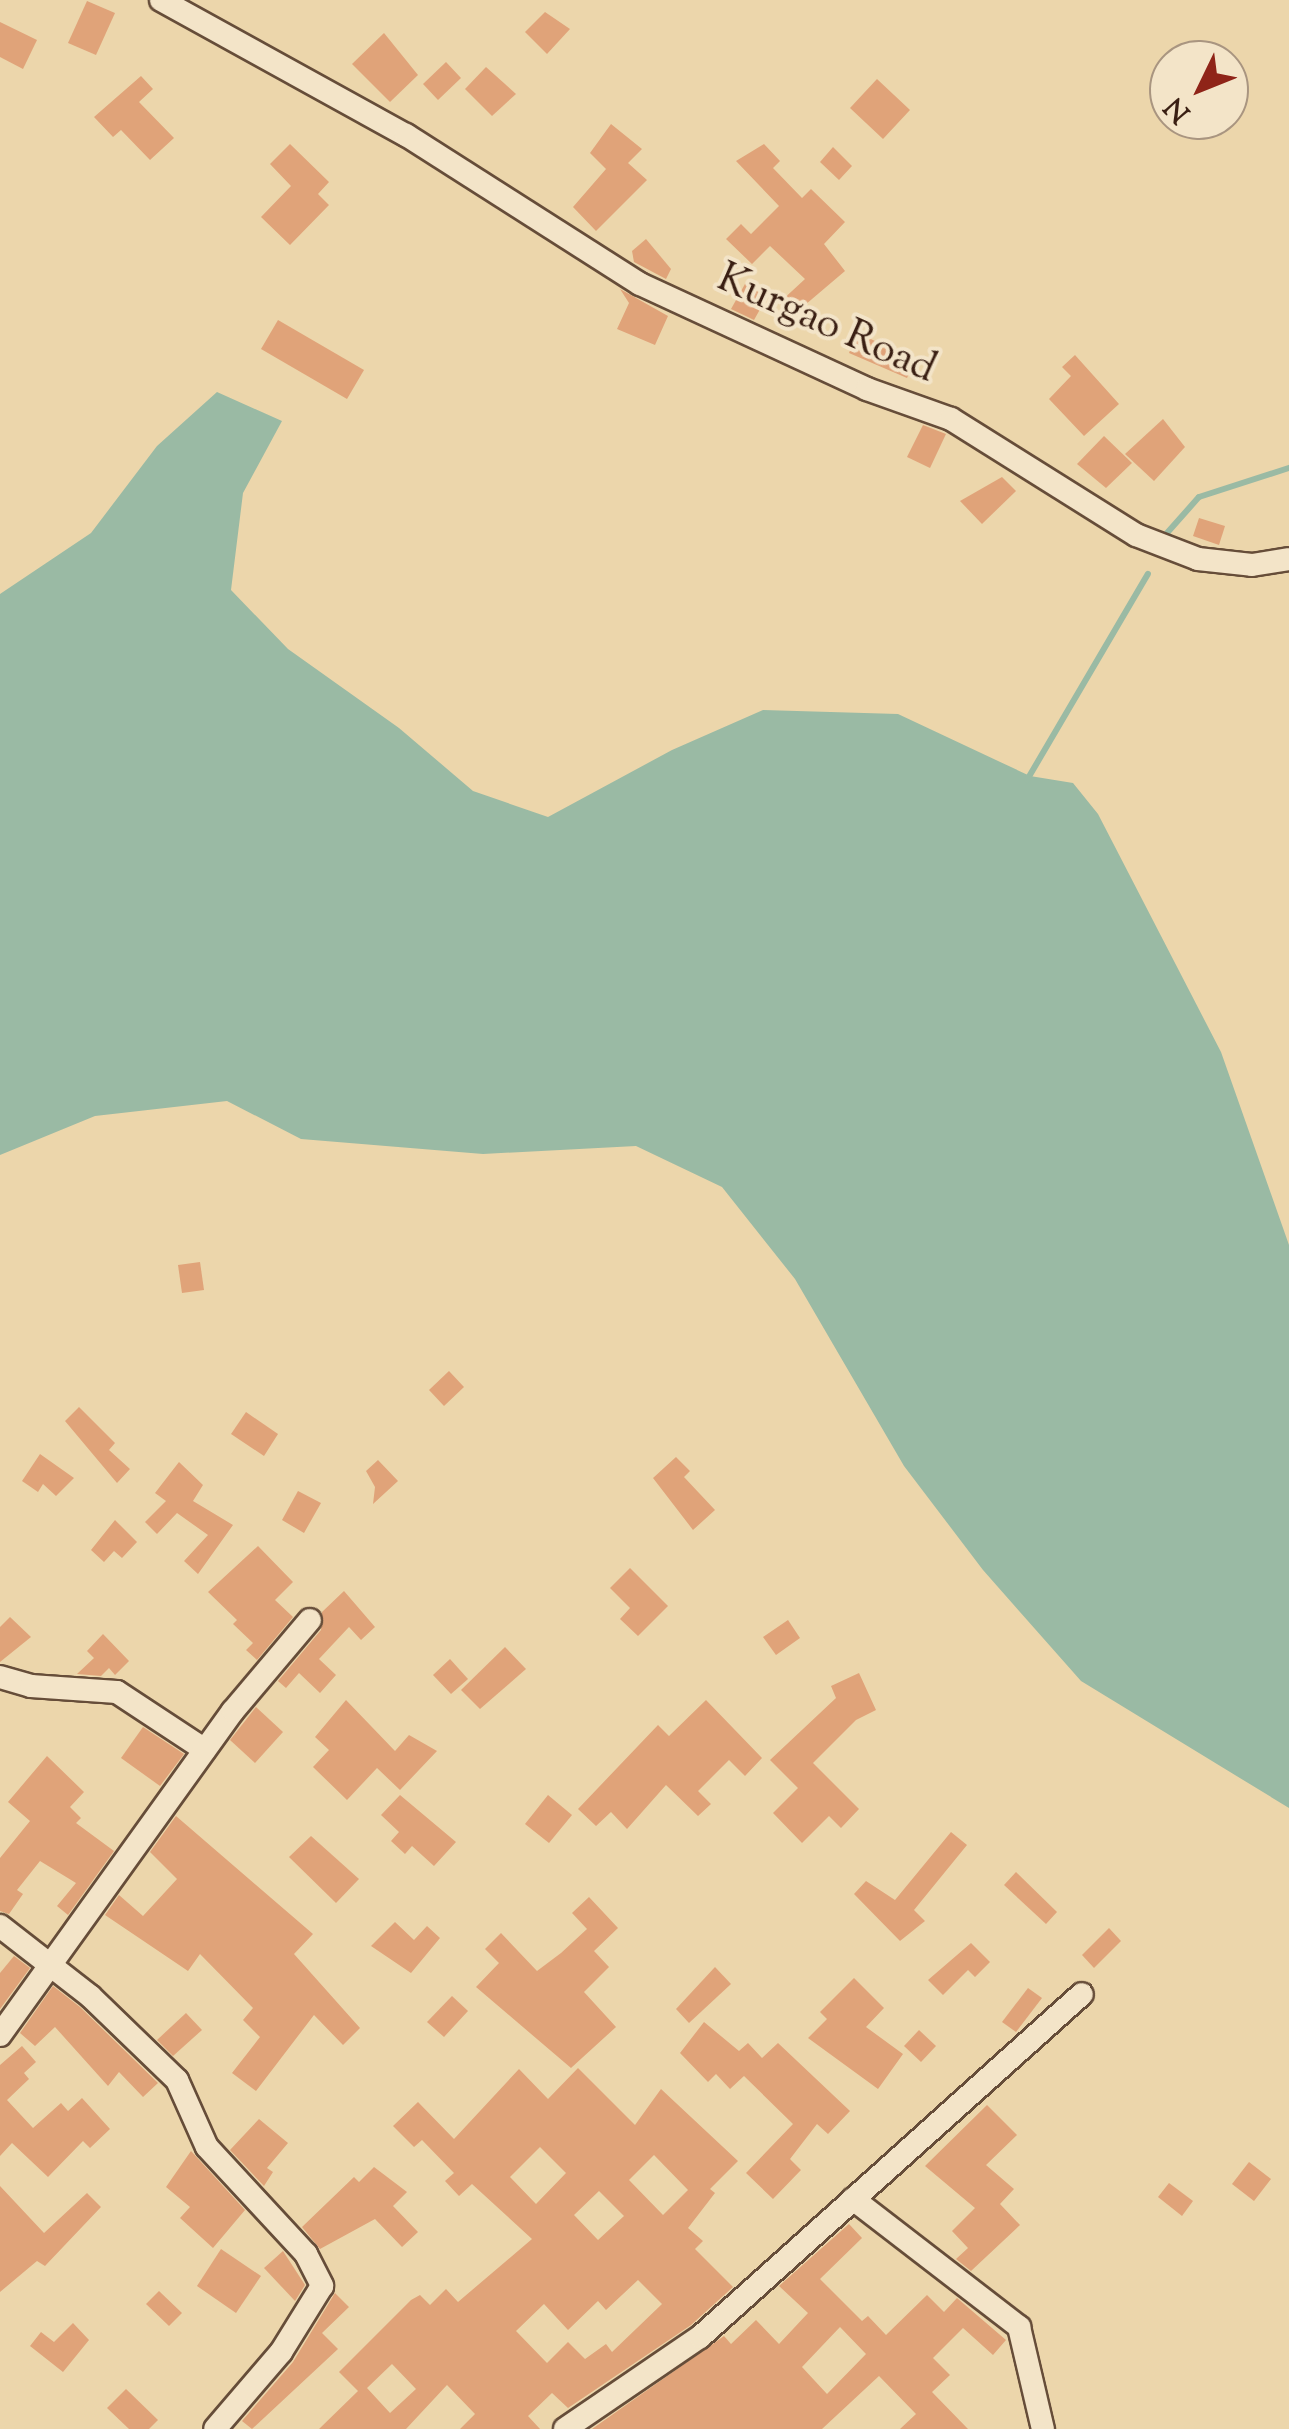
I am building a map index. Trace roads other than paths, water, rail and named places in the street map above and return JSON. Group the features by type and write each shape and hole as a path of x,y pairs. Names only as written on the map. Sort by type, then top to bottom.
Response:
{"street":[{"name":"Kurgao Road","path":"161,0 348,104 640,284 867,389 951,420 1136,536 1198,560 1252,565 1289,559"},
{"path":"0,2035 47,1962 205,1750 310,1620"},
{"path":"0,1677 31,1686 117,1692 205,1750"},
{"path":"0,1926 47,1962 177,2080 207,2147 306,2254 322,2286 281,2352 215,2429"},
{"path":"565,2429 700,2337 1082,1994"},
{"path":"854,2199 1019,2327 1043,2429"}],"waterway":[{"path":"1167,533 1199,497 1289,468"},
{"path":"1027,780 1148,574"}]}
